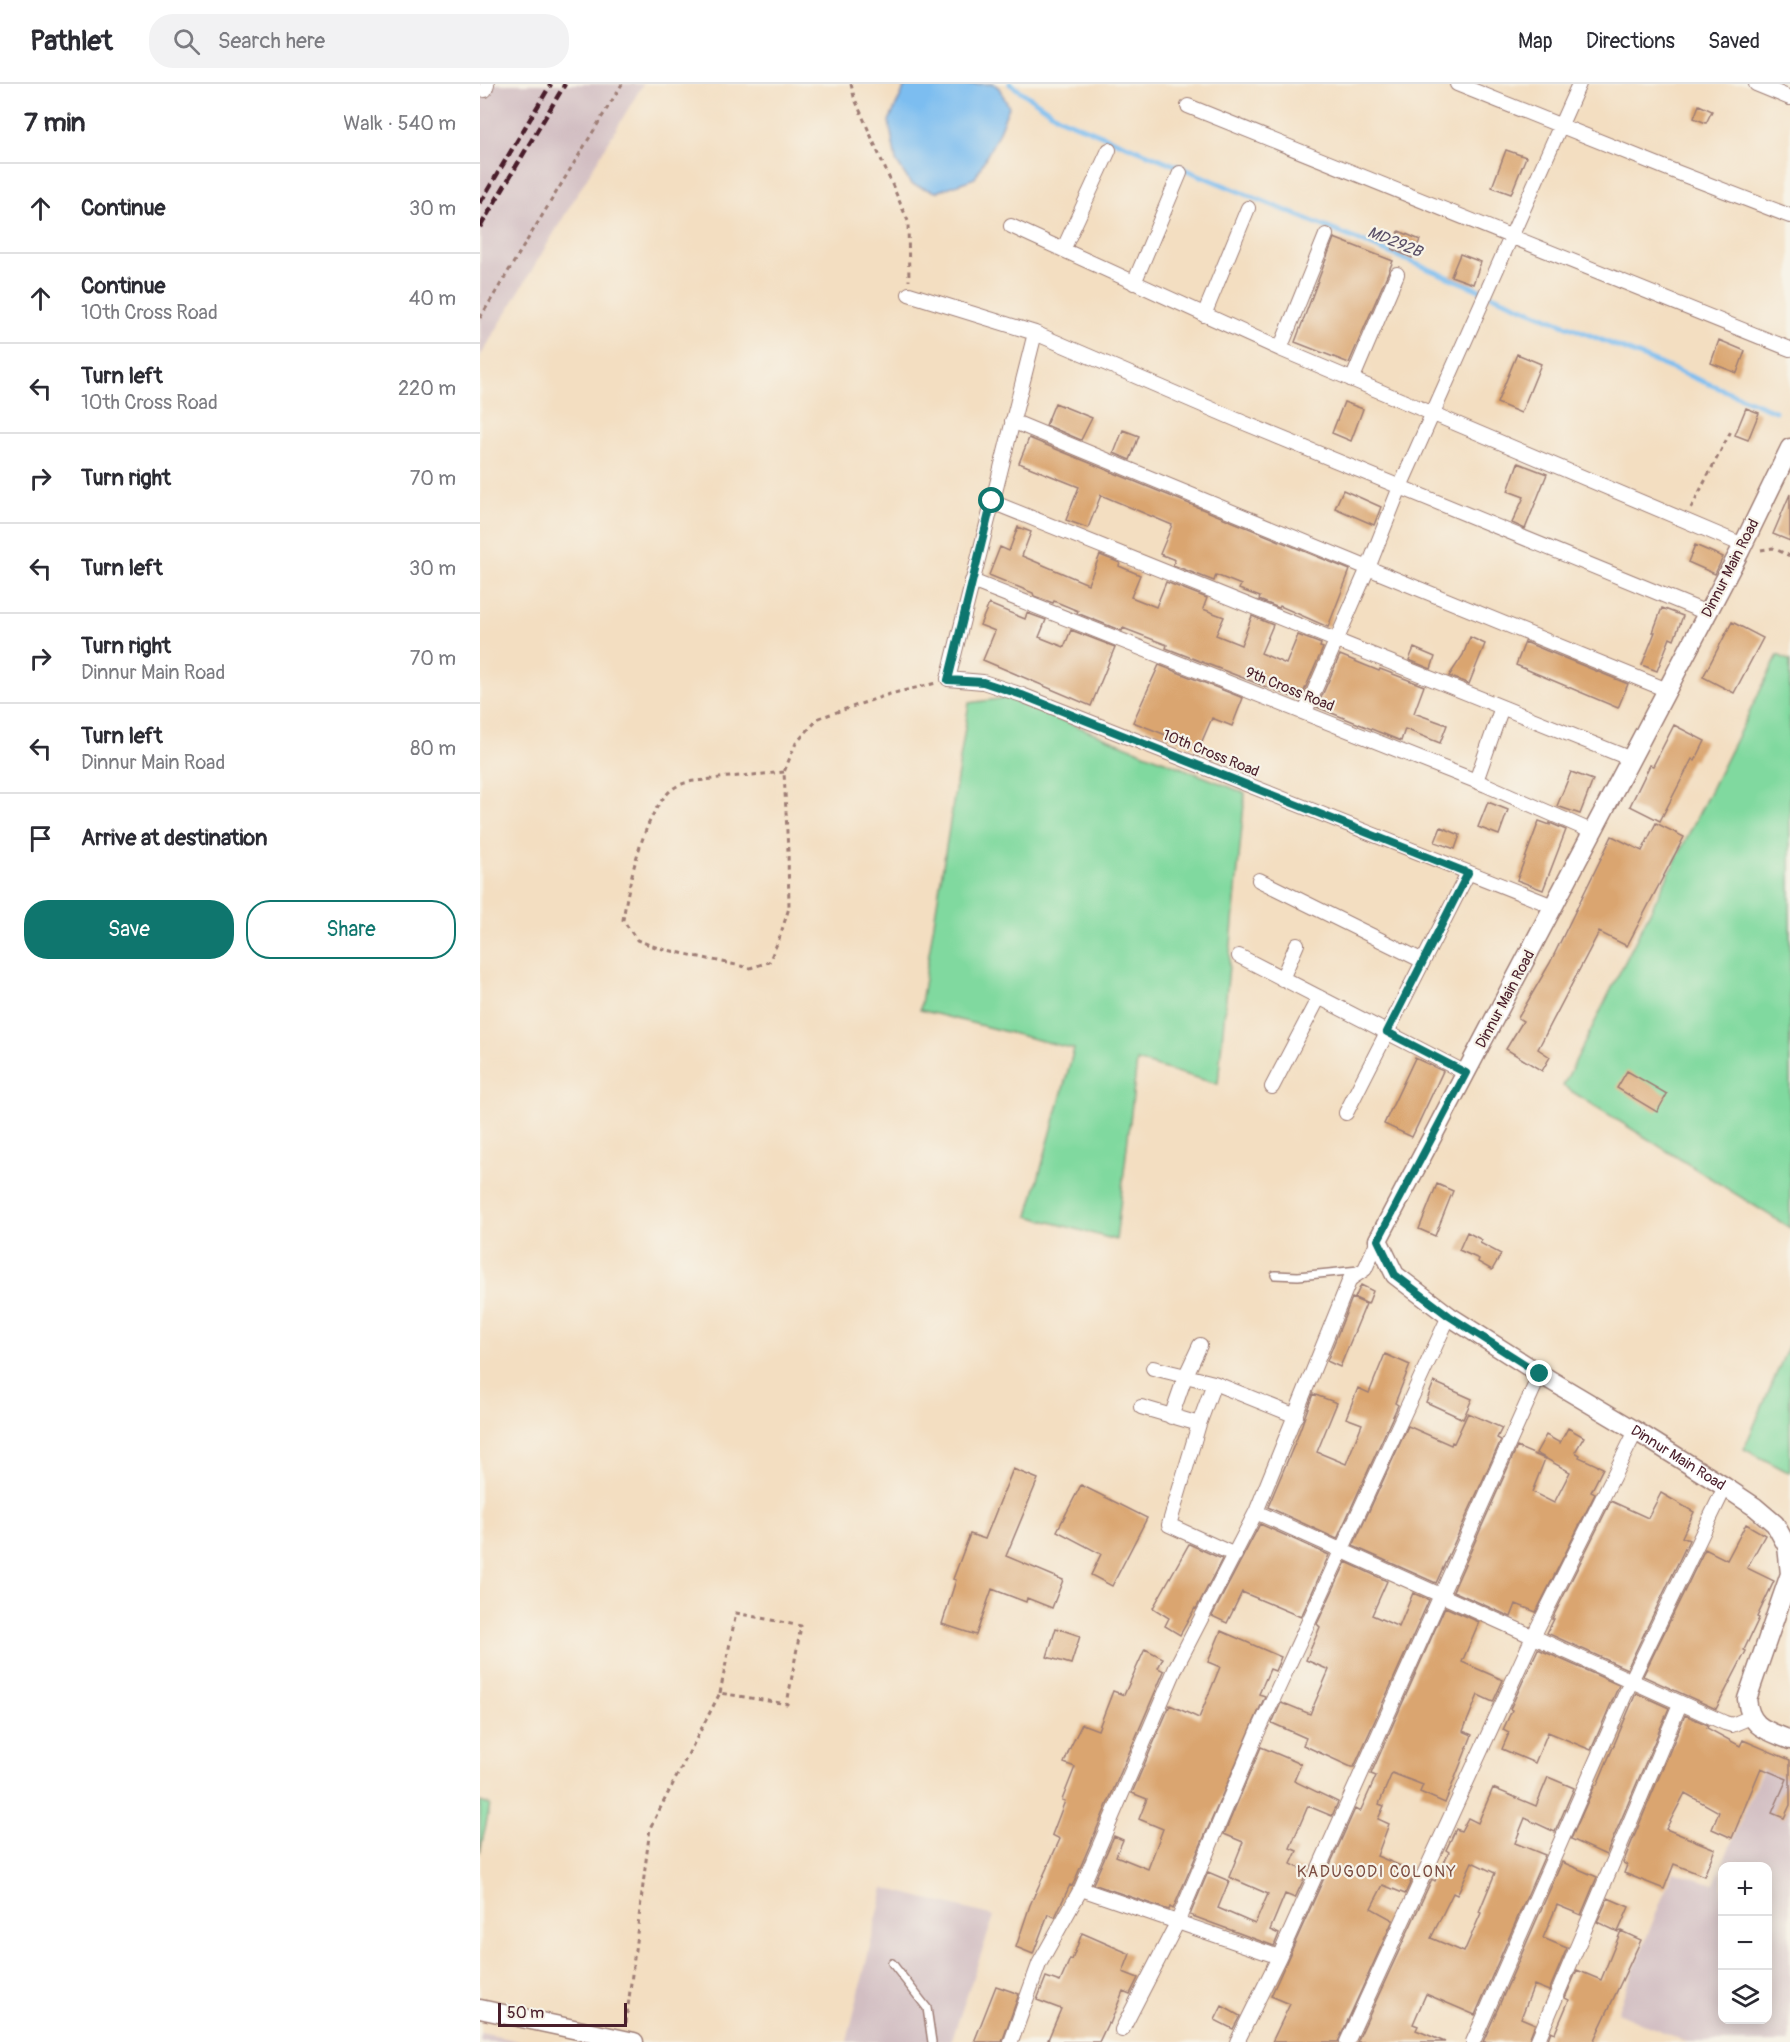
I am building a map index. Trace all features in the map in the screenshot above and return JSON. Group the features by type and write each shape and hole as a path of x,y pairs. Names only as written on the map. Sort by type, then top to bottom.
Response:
{"street":[{"path":"1457,84 1790,216"},
{"path":"1305,712 1368,568 1400,487 1579,84"},
{"path":"1756,84 1790,98"},
{"path":"1188,106 1790,349"},
{"path":"1063,250 1109,150"},
{"path":"1134,283 1180,173"},
{"path":"1204,315 1248,208"},
{"path":"1011,226 1280,350 1743,545"},
{"path":"1280,350 1326,235"},
{"path":"1352,380 1397,274"},
{"path":"909,294 1035,333 1707,613"},
{"path":"948,680 1035,333"},
{"path":"1012,422 1667,690"},
{"name":"Dinnur Main Road","path":"1750,1717 1746,1699 1748,1691 1790,1574 1787,1546 1775,1524 1725,1487 1449,1316 1395,1275 1378,1240 1743,545 1790,447"},
{"path":"992,501 1631,759"},
{"name":"9th Cross Road","path":"972,581 1476,781 1593,832"},
{"name":"10th Cross Road","path":"948,680 983,682 1022,695 1553,906"},
{"path":"1476,781 1502,707"},
{"path":"1346,1113 1468,873"},
{"path":"1259,880 1423,961"},
{"path":"1282,979 1298,944"},
{"path":"1239,956 1466,1073"},
{"path":"1272,1087 1319,998"},
{"path":"1011,2042 1040,1964 1081,1889 1177,1665 1256,1512 1350,1279 1365,1269 1378,1240"},
{"path":"1122,2030 1177,1923 1257,1734 1449,1316"},
{"path":"1172,1417 1185,1377 1200,1345"},
{"path":"1153,1368 1214,1383 1296,1416"},
{"path":"1237,2042 1279,1957 1540,1374"},
{"path":"1214,1383 1199,1424 1169,1525 1235,1555"},
{"path":"1141,1407 1199,1424"},
{"path":"1347,2042 1533,1637 1636,1431"},
{"path":"1473,2042 1631,1682 1725,1487"},
{"path":"1256,1512 1680,1704 1732,1725 1750,1717 1763,1729 1790,1740"},
{"path":"1537,2042 1680,1704"},
{"path":"1081,1889 1279,1957"},
{"path":"480,2009 629,2041"}],"lane":[{"path":"1275,1275 1298,1276 1365,1269"},
{"path":"892,1963 927,2008 932,2042"}],"path":[{"path":"480,318 622,84"},
{"path":"851,84 854,96 908,221 909,294"},
{"path":"1684,520 1732,429"},
{"path":"1743,545 1757,550 1773,548 1790,556"},
{"path":"784,772 680,784 659,802 646,828 626,898 623,920 638,940 658,948 750,968 769,962 789,908 784,772 796,743 819,718 890,694 948,680"},
{"path":"629,2041 650,1828 720,1693 736,1613 801,1626 787,1704 720,1693"}],"shaded area":[{"path":"480,84 643,84 480,357"},
{"path":"1764,1765 1790,1776 1790,2042 1686,2042 1617,2012 1673,1871 1714,1884 1718,1874 1718,2024 1772,2024 1772,1862 1723,1862"},
{"path":"884,1888 994,1916 951,2042 847,2042"},
{"path":"480,2033 524,2042 480,2042"}],"green space":[{"path":"1778,655 1790,661 1790,1228 1563,1086"},
{"path":"1006,698 1245,793 1218,1084 1137,1061 1116,1240 1028,1216 1074,1049 920,1010 969,703"},
{"path":"1790,1342 1790,1473 1744,1449"},
{"path":"480,1802 490,1805 480,1852"}],"water":[{"path":"906,84 994,84 999,88 1009,107 975,178 936,192 911,184 896,161 889,121"}],"building":[{"path":"1699,105 1712,111 1706,123 1694,118"},
{"path":"1506,150 1526,157 1511,194 1492,187"},
{"path":"1399,231 1420,240 1412,258 1392,249"},
{"path":"1334,238 1393,261 1349,363 1295,342"},
{"path":"1460,254 1481,262 1473,284 1451,276"},
{"path":"1719,340 1745,351 1737,373 1711,363"},
{"path":"1517,354 1541,364 1521,413 1497,403"},
{"path":"1344,402 1363,409 1351,441 1332,433"},
{"path":"1055,403 1092,418 1081,440 1046,425"},
{"path":"1746,408 1759,413 1748,440 1735,435"},
{"path":"1123,430 1139,436 1130,460 1114,453"},
{"path":"1029,438 1350,570 1328,627 1280,606 1279,608 1259,600 1260,597 1239,589 1241,585 1216,575 1214,581 1173,565 1175,560 1160,554 1172,525 1101,495 1088,528 1066,520 1079,487 1019,463"},
{"path":"1518,463 1547,474 1525,529 1512,523 1524,497 1508,491"},
{"path":"1343,490 1381,507 1374,525 1335,508"},
{"path":"1790,494 1790,541 1773,534"},
{"path":"1018,527 1031,532 1022,556 1088,584 1100,555 1140,575 1131,597 1156,607 1166,582 1207,598 1203,609 1224,617 1216,635 1241,645 1252,616 1273,625 1261,653 1286,664 1298,635 1321,644 1320,647 1323,648 1300,700 1166,648 1167,645 1123,628 1122,631 1054,601 1053,603 1034,596 1033,593 989,575 1000,547 1009,551"},
{"path":"1695,545 1723,557 1715,574 1688,562"},
{"path":"989,604 1025,619 1027,613 1046,620 1039,637 1064,647 1071,630 1115,647 1091,706 983,660 995,631 980,625"},
{"path":"1662,608 1683,616 1674,640 1670,638 1657,671 1642,665"},
{"path":"1732,622 1763,638 1734,693 1703,677"},
{"path":"1470,637 1485,644 1469,684 1449,676 1463,655"},
{"path":"1525,642 1628,684 1618,708 1516,665"},
{"path":"1414,648 1435,657 1431,669 1409,660"},
{"path":"1340,655 1424,686 1414,713 1447,725 1440,743 1405,729 1401,741 1317,707"},
{"path":"1159,665 1243,698 1232,726 1212,718 1199,748 1133,722"},
{"path":"1674,725 1705,741 1695,761 1692,759 1660,821 1630,806 1650,765 1653,766"},
{"path":"1571,772 1593,780 1580,814 1557,806"},
{"path":"1488,802 1508,810 1499,835 1478,827"},
{"path":"1539,821 1566,830 1543,890 1517,880"},
{"path":"1656,823 1684,837 1627,946 1599,932 1538,1049 1550,1057 1542,1071 1506,1049 1523,1021 1518,1018 1550,963 1612,836 1642,851"},
{"path":"1441,827 1460,835 1455,849 1435,842"},
{"path":"1415,1058 1443,1071 1412,1137 1384,1124"},
{"path":"1627,1071 1667,1094 1657,1112 1617,1088"},
{"path":"1437,1184 1453,1191 1435,1236 1419,1229"},
{"path":"1467,1232 1482,1240 1480,1243 1501,1254 1492,1270 1478,1262 1479,1259 1459,1250"},
{"path":"1361,1285 1373,1291 1368,1304 1355,1298"},
{"path":"1352,1298 1366,1304 1340,1367 1327,1361"},
{"path":"1385,1354 1410,1365 1395,1403 1398,1405 1337,1539 1268,1507 1313,1394 1337,1403 1317,1452 1346,1464 1362,1424 1346,1418 1358,1388 1369,1393"},
{"path":"1434,1382 1472,1399 1463,1419 1426,1402"},
{"path":"1468,1413 1502,1428 1497,1438 1501,1440 1436,1583 1353,1546 1408,1426 1451,1445"},
{"path":"1568,1428 1584,1437 1575,1452 1580,1455 1579,1457 1603,1468 1591,1492 1595,1494 1536,1612 1516,1604 1511,1617 1453,1591 1517,1447 1545,1459 1532,1492 1554,1503 1570,1472 1536,1453 1546,1435 1560,1443"},
{"path":"1013,1469 1038,1479 1006,1556 1063,1580 1052,1608 1027,1598 1026,1602 992,1589 976,1635 942,1624 956,1580 953,1579 970,1534 985,1539"},
{"path":"1081,1485 1147,1518 1112,1586 1091,1575 1101,1554 1057,1531"},
{"path":"1661,1493 1694,1512 1682,1537 1689,1540 1627,1669 1547,1633 1611,1501 1648,1518"},
{"path":"1260,1524 1329,1555 1301,1617 1242,1592 1227,1623 1212,1616"},
{"path":"1746,1524 1765,1535 1747,1568 1774,1581 1757,1617 1759,1618 1744,1650 1746,1651 1716,1709 1643,1676 1705,1549 1727,1560"},
{"path":"1189,1544 1222,1559 1180,1635 1165,1626 1169,1618 1153,1608"},
{"path":"1346,1562 1387,1581 1372,1615 1399,1627 1413,1593 1429,1600 1354,1767 1303,1745 1306,1738 1272,1723 1281,1703 1310,1714 1329,1670 1306,1660 1320,1627 1317,1624"},
{"path":"1445,1607 1479,1622 1462,1662 1503,1680 1493,1702 1478,1695 1463,1731 1472,1735 1445,1803 1420,1792 1423,1785 1392,1773 1379,1804 1384,1806 1378,1819 1389,1824 1377,1856 1415,1872 1405,1894 1383,1885 1371,1908 1393,1920 1338,2042 1272,2042 1290,2004 1271,1996 1355,1809 1360,1812 1376,1776 1371,1774"},
{"path":"1056,1628 1080,1636 1071,1664 1047,1657"},
{"path":"1221,1631 1281,1657 1275,1671 1270,1669 1259,1694 1265,1696 1173,1909 1170,1907 1169,1910 1093,1884 1114,1836 1123,1840 1116,1856 1148,1869 1163,1829 1139,1819 1147,1799 1132,1793 1170,1705 1199,1718 1220,1667 1208,1662"},
{"path":"1145,1649 1163,1658 1158,1668 1164,1671 1074,1882 1072,1886 1070,1885 1055,1917 1048,1914 1033,1954 1016,1947 1030,1905 1060,1839 1052,1835 1075,1767 1064,1763 1082,1724 1098,1730 1113,1691 1124,1695"},
{"path":"1538,1649 1619,1685 1591,1750 1548,1732 1535,1763 1502,1749 1509,1733 1503,1730 1512,1710 1510,1709"},
{"path":"1636,1693 1669,1708 1606,1855 1571,1839"},
{"path":"1685,1715 1708,1725 1707,1728 1740,1746 1743,1740 1790,1760 1790,1805 1784,1818 1772,1813 1787,1779 1761,1768 1732,1838 1712,1829 1719,1812 1685,1793 1666,1829 1715,1849 1704,1876 1674,1864 1664,1889 1624,1873 1627,1865 1623,1863"},
{"path":"1261,1747 1301,1764 1294,1781 1338,1802 1332,1816 1308,1806 1290,1848 1297,1851 1291,1864 1307,1872 1295,1898 1285,1894 1270,1930 1279,1934 1274,1946 1190,1915 1208,1872 1229,1881 1218,1908 1255,1924 1268,1894 1229,1877 1243,1842 1224,1834"},
{"path":"1548,1777 1574,1788 1555,1832 1525,1818 1515,1843 1545,1855 1475,2015 1426,1994 1413,2024 1418,2026 1416,2030 1445,2042 1357,2042 1432,1879 1435,1881 1449,1852 1446,1850 1456,1829 1461,1831 1468,1818 1478,1823 1493,1788 1536,1806","holes":["1472,1862 1495,1873 1464,1952 1431,1938 1453,1893 1457,1895"]},
{"path":"1562,1862 1597,1877 1581,1915 1557,1905 1543,1938 1567,1948 1549,1991 1534,1985 1521,2018 1535,2024 1528,2042 1483,2042"},
{"path":"1608,1898 1629,1907 1618,1932 1597,1922"},
{"path":"1621,1931 1641,1940 1593,2042 1547,2042 1551,2031 1555,2033 1569,2000 1565,1998 1577,1970 1601,1980"},
{"path":"1082,1933 1130,1954 1123,1972 1138,1978 1130,1994 1123,1991 1110,2024 1108,2023 1099,2042 1047,2042 1061,2009 1037,2000 1046,1977 1060,1982 1070,1959 1072,1960"},
{"path":"996,1986 1019,1994 1002,2042 974,2042"},
{"path":"1222,2006 1240,2016 1233,2029 1215,2020"}],"waterway":[{"name":"MD292B","path":"1010,84 1060,118 1775,411"}],"railway":[{"path":"480,203 551,84"},
{"path":"480,227 565,84"}],"district":[{"name":"KADUGODI COLONY","path":"1377,1871"}],"route":[{"path":"992,501 948,680 983,682 1022,695 1468,873 1387,1032 1466,1073 1378,1240 1395,1275 1449,1316 1540,1374"}]}
